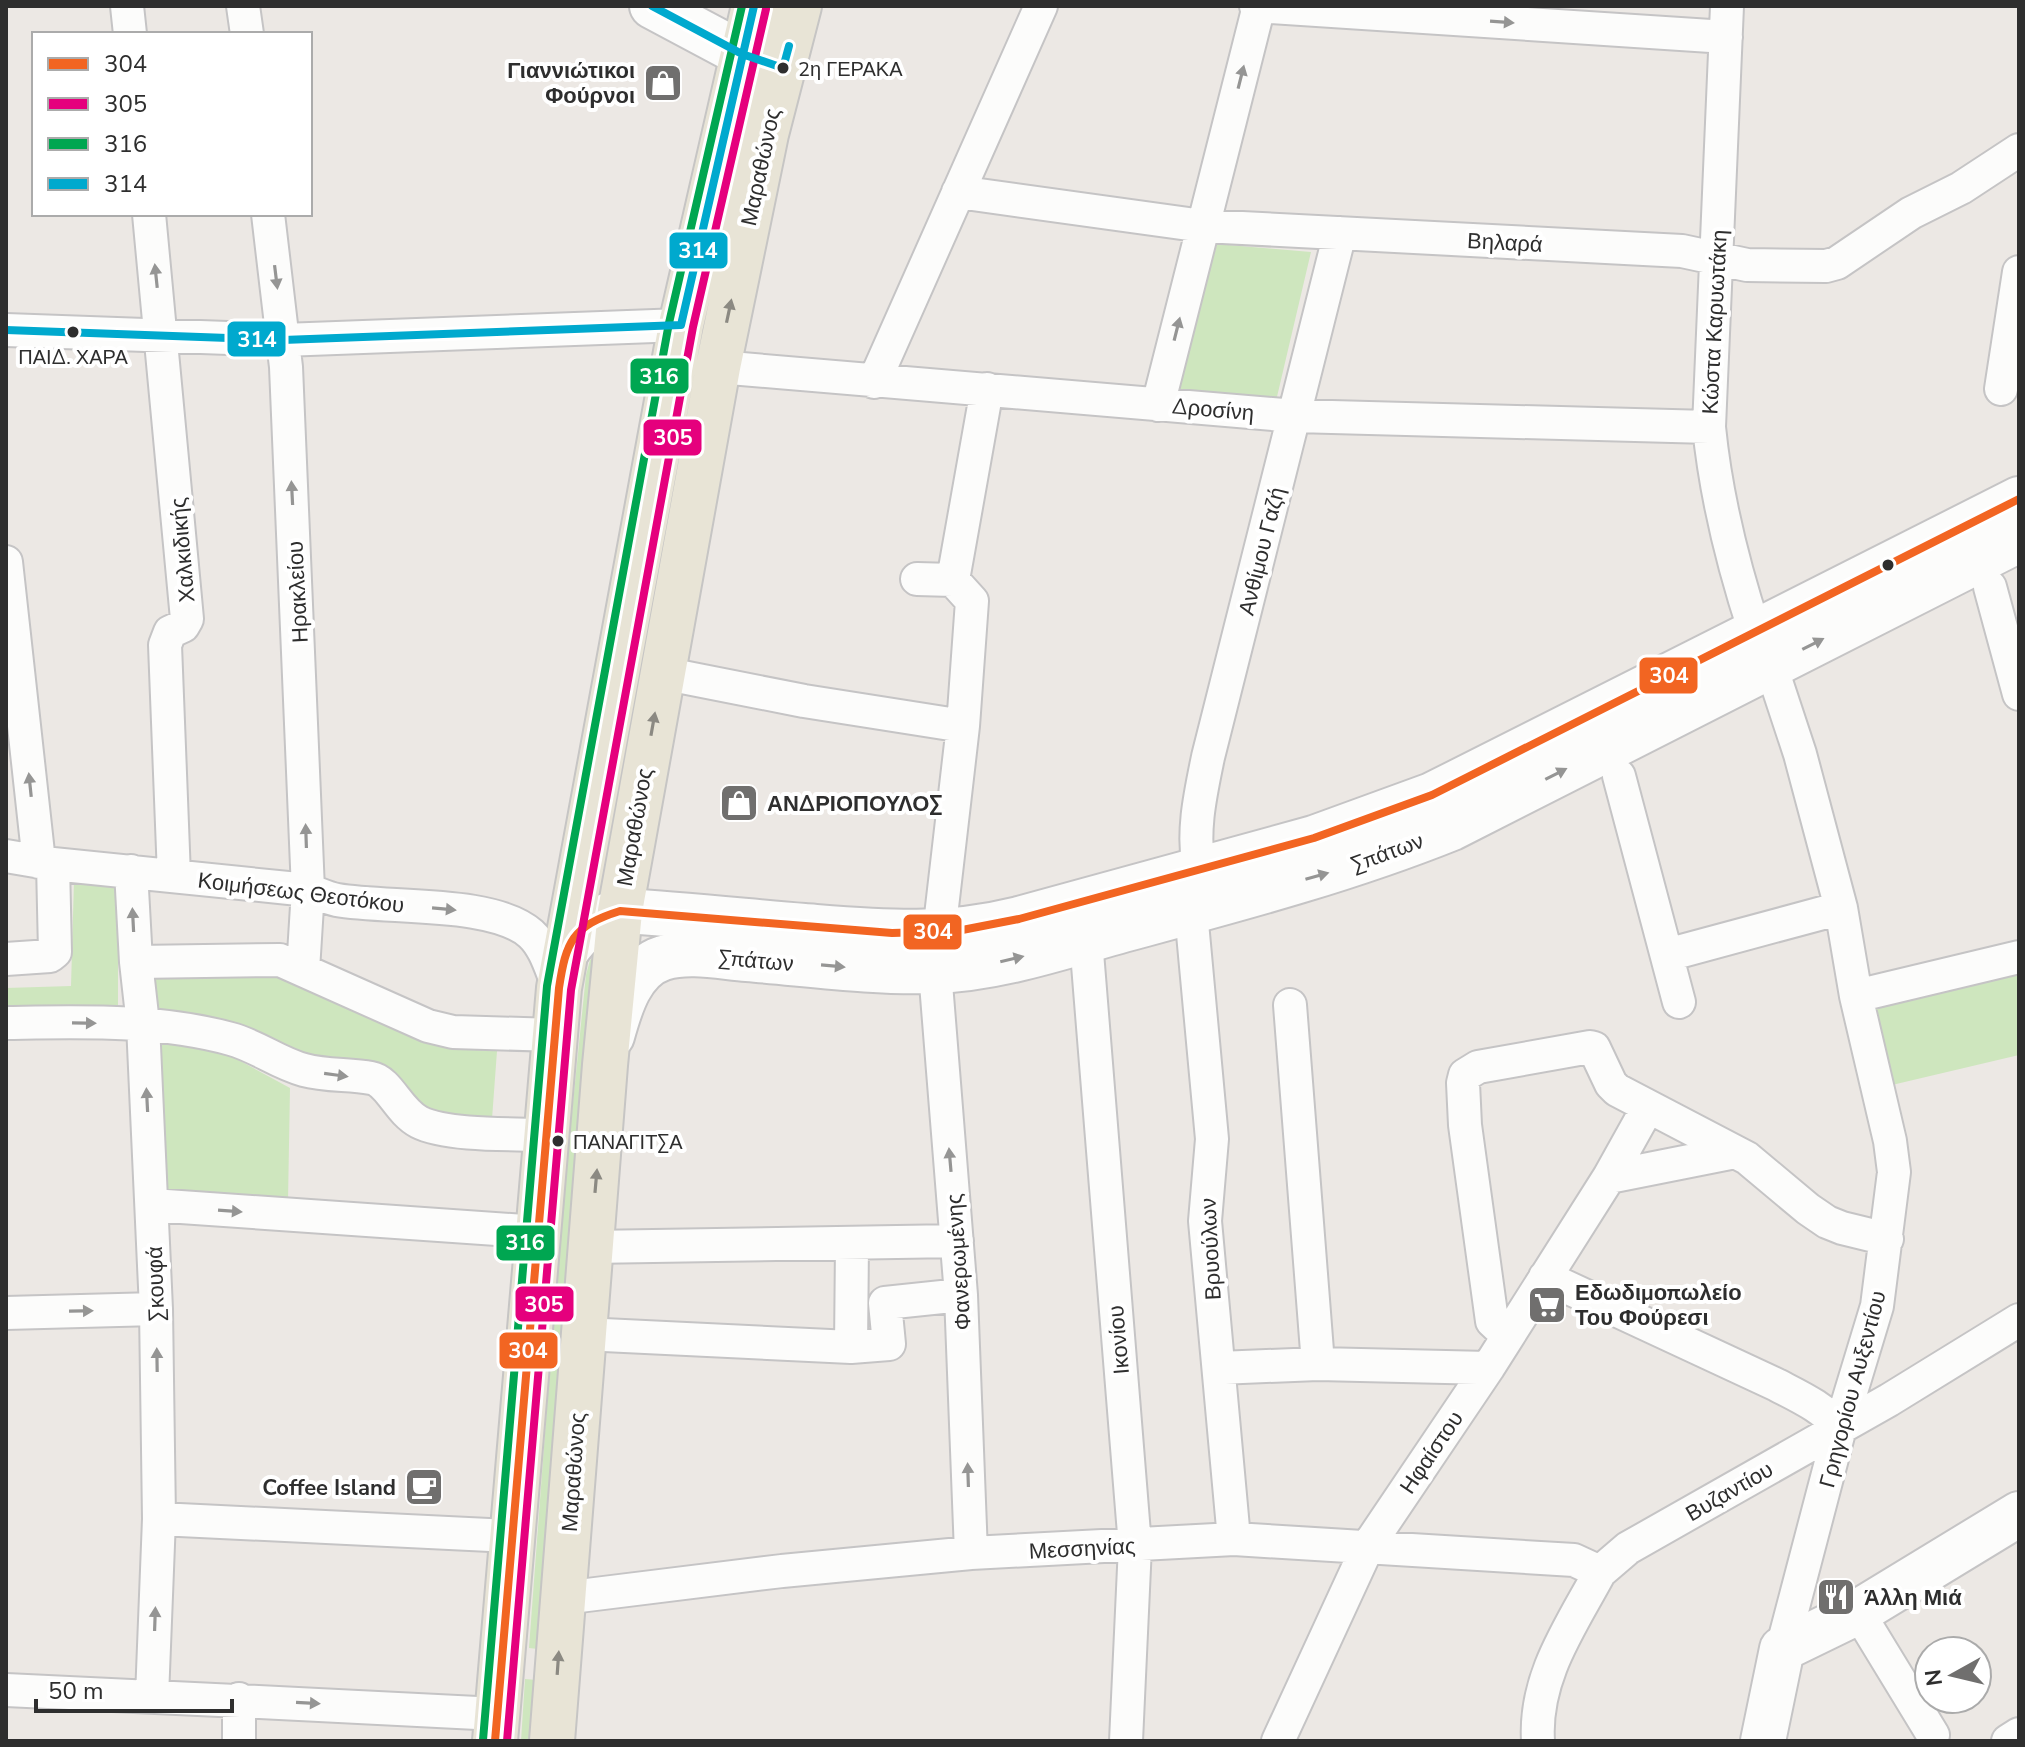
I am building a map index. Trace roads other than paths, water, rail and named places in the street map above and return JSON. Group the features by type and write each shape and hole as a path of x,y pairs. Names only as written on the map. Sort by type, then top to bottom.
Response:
{"main road":[{"path":"652,6 742,54 783,68"},
{"name":"Μαραθώνος","path":"496,1728 562,971 681,325 754,6"},
{"name":"Μαραθώνος","path":"552,1741 590,1247 620,911 718,367 766,134 799,6"},
{"name":"Σπάτων","path":"1763,649 2019,499"},
{"name":"Σπάτων","path":"620,911 892,933 982,966 1086,940 1349,826 1432,795 2019,540"},
{"name":"Σπάτων","path":"605,1065 618,1012 636,978 663,958 699,955 888,971 937,952 974,929 1195,891"},
{"path":"562,971 581,931 592,922 620,911"},
{"path":"1782,1649 1858,1612 2019,1514"},
{"name":"Γρηγορίου Αυξεντίου","path":"1763,1741 1782,1649"}],"street":[{"path":"127,6 130,32"},
{"path":"243,6 247,32"},
{"path":"874,382 1041,6"},
{"path":"1158,405 1258,6 1726,21"},
{"name":"Κώστα Καρυωτάκη","path":"1726,21 1709,427 1712,460 1732,558 1800,754 1843,924"},
{"name":"Βηλαρά","path":"958,192 1203,226 1682,251 1747,265 1826,266 1837,263 1911,213 1961,188 2019,150"},
{"name":"Χαλκιδικής","path":"149,216 163,337 187,619 183,626 170,632 165,645 174,876"},
{"name":"Ηρακλείου","path":"268,216 286,367 303,722 308,890 303,970"},
{"name":"Ανθίμου Γαζή","path":"1195,891 1194,842 1208,757 1340,233"},
{"path":"2001,389 2019,272"},
{"path":"6,330 283,340 681,325"},
{"name":"Δροσίνη","path":"718,367 1295,416 1709,427"},
{"path":"917,579 953,580 987,389"},
{"name":"Φανερωμένης","path":"953,580 972,601 963,726 937,952 961,1295 971,1553"},
{"path":"6,959 44,957 55,952 46,863 7,582"},
{"path":"1990,587 2019,694"},
{"path":"662,673 804,701 963,726"},
{"path":"1619,776 1679,1002"},
{"name":"Κοιμήσεως Θεοτόκου","path":"6,856 46,863 308,890 337,900 472,912 509,922 529,932 562,971"},
{"name":"Σκουφά","path":"131,871 143,1024 156,1309 159,1519 152,1697"},
{"name":"Βρυούλων","path":"1195,891 1212,1139 1205,1221 1234,1539"},
{"path":"1667,955 1843,924"},
{"name":"Γρηγορίου Αυξεντίου","path":"1782,1649 1840,1428 1877,1306 1894,1172 1843,924"},
{"name":"Ικονίου","path":"1086,940 1135,1546 1126,1741"},
{"path":"1856,996 2019,957"},
{"path":"136,962 280,960 428,1026 453,1032 555,1035"},
{"path":"1290,1005 1318,1364"},
{"path":"6,1023 143,1024 230,1039 250,1045 279,1062 307,1071 374,1078 385,1084 406,1114 423,1124 456,1130 546,1135"},
{"path":"1508,1336 1492,1321 1465,1125 1463,1083 1465,1075 1478,1067 1590,1047 1597,1053 1614,1087 1757,1164 1786,1192 1827,1222 1887,1239"},
{"name":"Ηφαίστου","path":"1278,1741 1368,1546 1488,1368 1609,1177 1648,1107"},
{"path":"1609,1177 1735,1152"},
{"path":"152,1205 538,1232"},
{"path":"590,1247 957,1241"},
{"path":"851,1347 852,1244"},
{"path":"1545,1277 1789,1391 1822,1410 1840,1428"},
{"path":"851,1306 961,1295"},
{"path":"583,1334 851,1347 889,1344 885,1303"},
{"path":"6,1313 156,1309"},
{"name":"Βυζαντίου","path":"1538,1741 1538,1708 1547,1669 1600,1572 1628,1548 1889,1400 2019,1320"},
{"path":"1219,1368 1318,1364 1488,1368"},
{"path":"159,1519 512,1536"},
{"name":"Μεσσηνίας","path":"563,1598 782,1571 971,1553 1234,1539 1574,1560 1600,1572"},
{"path":"1858,1612 1933,1735"},
{"path":"6,1690 239,1699 496,1728"},
{"path":"239,1699 239,1741"},
{"path":"2008,1741 2019,1734"}],"place":[{"name":"2η ΓΕΡΑΚΑ","path":"783,68"},
{"name":"Γιαννιώτικοι Φούρνοι","path":"663,83"},
{"name":"ΠΑΙΔ. ΧΑΡΑ","path":"73,332"},
{"name":"ΑΝΔΡΙΟΠΟΥΛΟΣ","path":"739,803"},
{"name":"ΠΑΝΑΓΙΤΣΑ","path":"558,1141"},
{"name":"Εδωδιμοπωλείο Του Φούρεσι","path":"1547,1305"},
{"name":"Coffee Island","path":"424,1487"},
{"name":"Άλλη Μιά","path":"1836,1597"}]}
